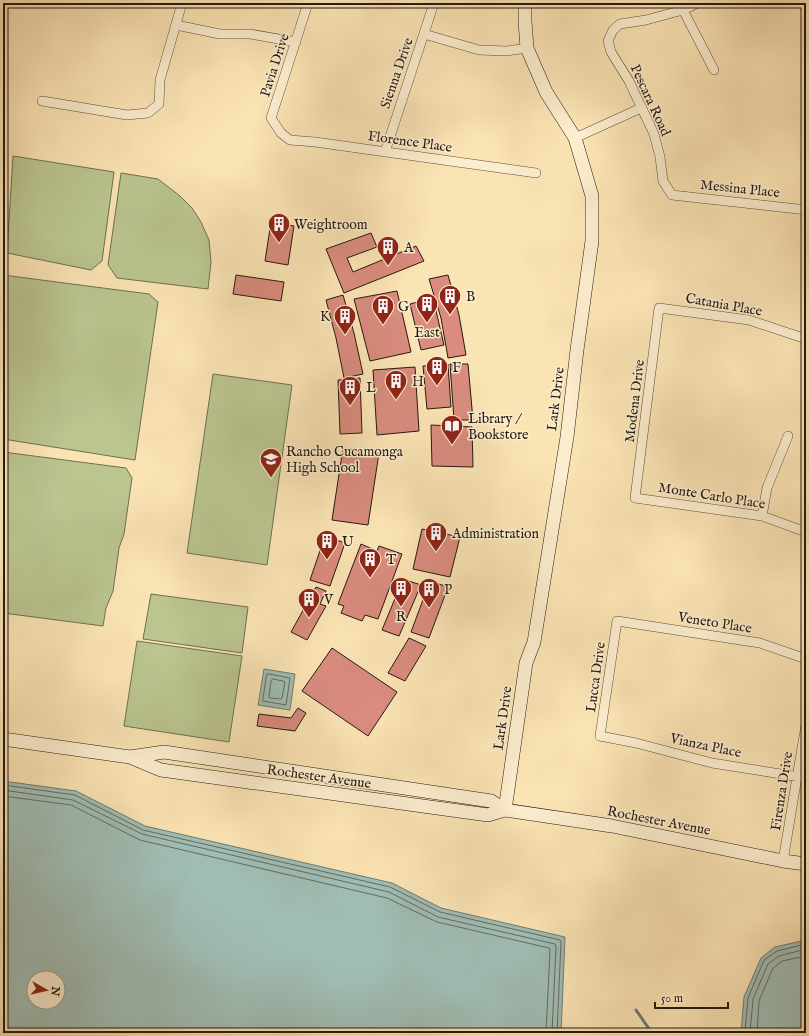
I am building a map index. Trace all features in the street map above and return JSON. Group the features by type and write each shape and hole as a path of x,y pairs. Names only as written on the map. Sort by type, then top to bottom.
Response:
{"street":[{"path":"42,101 127,115 148,113 159,104 160,80 182,3"},
{"name":"Pavia Drive","path":"281,133 271,118 308,3"},
{"name":"Sienna Drive","path":"385,152 434,3"},
{"name":"Lark Drive","path":"505,810 526,663 534,642 567,437 592,241 592,196 575,138 546,92 527,48 525,3"},
{"path":"698,3 683,10 714,70"},
{"name":"Pescara Road","path":"672,195 663,182 660,157 654,134 629,81 612,52 608,41 612,30 620,24 646,20 683,10"},
{"path":"176,25 220,34 250,34 296,42"},
{"path":"424,34 479,50 506,51 527,48"},
{"path":"575,138 641,108"},
{"name":"Florence Place","path":"281,133 290,140 315,142 536,173"},
{"name":"Messina Place","path":"672,195 806,210"},
{"name":"Catania Place","path":"659,308 749,320 806,339"},
{"name":"Modena Drive","path":"636,498 659,308"},
{"path":"762,516 767,488 788,436"},
{"name":"Monte Carlo Place","path":"636,498 762,516 806,532"},
{"name":"Veneto Place","path":"617,621 760,643 806,659"},
{"name":"Lucca Drive","path":"600,736 617,621"},
{"name":"Firenza Drive","path":"783,861 801,778 806,725"},
{"name":"Vianza Place","path":"600,736 636,743 712,763 801,778"},
{"name":"Rochester Avenue","path":"3,740 130,756 164,752 490,801 505,810 612,826 783,861 806,864"},
{"name":"Rochester Avenue","path":"130,756 161,770 172,772 488,815 505,810"}],"green space":[{"path":"13,156 114,172 102,261 91,270 7,253"},
{"path":"121,173 158,179 180,196 192,208 201,222 209,240 211,262 208,289 117,278 108,265"},
{"path":"3,275 149,294 158,302 135,460 3,439"},
{"path":"213,374 292,385 267,565 187,553"},
{"path":"3,452 126,468 132,478 124,534 119,548 113,591 106,608 103,626 3,613"},
{"path":"151,594 248,607 242,653 143,639"},
{"path":"137,641 242,656 229,742 124,726"}],"water":[{"path":"264,669 295,674 290,710 258,705"},
{"path":"3,781 76,791 145,826 392,883 441,908 565,937 561,1033 3,1033"},
{"path":"806,940 806,1033 741,1033 744,997 761,958 775,947"}],"building":[{"name":"Weightroom","path":"271,222 294,226 288,265 265,261"},
{"name":"A","path":"371,233 377,247 347,258 353,272 416,246 424,261 344,293 326,249"},
{"path":"236,275 284,282 281,301 233,294"},
{"name":"B","path":"448,275 459,315 466,355 448,358 441,318 429,279"},
{"name":"G","path":"397,291 411,352 370,361 354,299"},
{"name":"K","path":"343,295 354,333 363,374 344,378 326,300"},
{"name":"East","path":"433,298 444,345 421,350 410,304"},
{"name":"F","path":"448,364 451,407 427,409 423,366"},
{"path":"450,364 468,364 473,420 454,420"},
{"name":"H","path":"415,367 419,431 377,435 373,370"},
{"name":"L","path":"360,378 362,433 340,434 338,380"},
{"name":"Library / Bookstore","path":"431,425 472,427 473,467 432,466"},
{"path":"343,448 379,453 368,525 332,520"},
{"name":"Administration","path":"422,529 460,537 450,577 413,569"},
{"name":"U","path":"325,536 345,543 330,586 310,580"},
{"name":"T","path":"361,544 377,551 379,546 402,554 378,619 365,615 362,621 341,613 344,606 338,604"},
{"name":"R","path":"403,579 421,585 399,636 382,630"},
{"name":"P","path":"430,581 448,587 429,638 411,632"},
{"name":"V","path":"316,587 326,591 320,604 326,606 307,640 291,632"},
{"path":"409,638 426,646 405,681 388,673"},
{"path":"332,648 397,692 368,736 302,691"},
{"path":"298,708 306,713 295,731 257,726 259,714 291,718"}],"waterway":[{"path":"636,1010 652,1033"}],"place":[{"name":"Weightroom","path":"279,244"},
{"name":"A","path":"388,266"},
{"name":"B","path":"450,316"},
{"name":"East","path":"427,324"},
{"name":"G","path":"383,326"},
{"name":"K","path":"345,336"},
{"name":"F","path":"437,386"},
{"name":"H","path":"396,400"},
{"name":"L","path":"350,406"},
{"name":"Library / Bookstore","path":"452,446"},
{"name":"Rancho Cucamonga High School","path":"271,478"},
{"name":"Administration","path":"436,552"},
{"name":"U","path":"327,560"},
{"name":"T","path":"370,578"},
{"name":"R","path":"401,608"},
{"name":"P","path":"429,608"},
{"name":"V","path":"309,618"}]}
